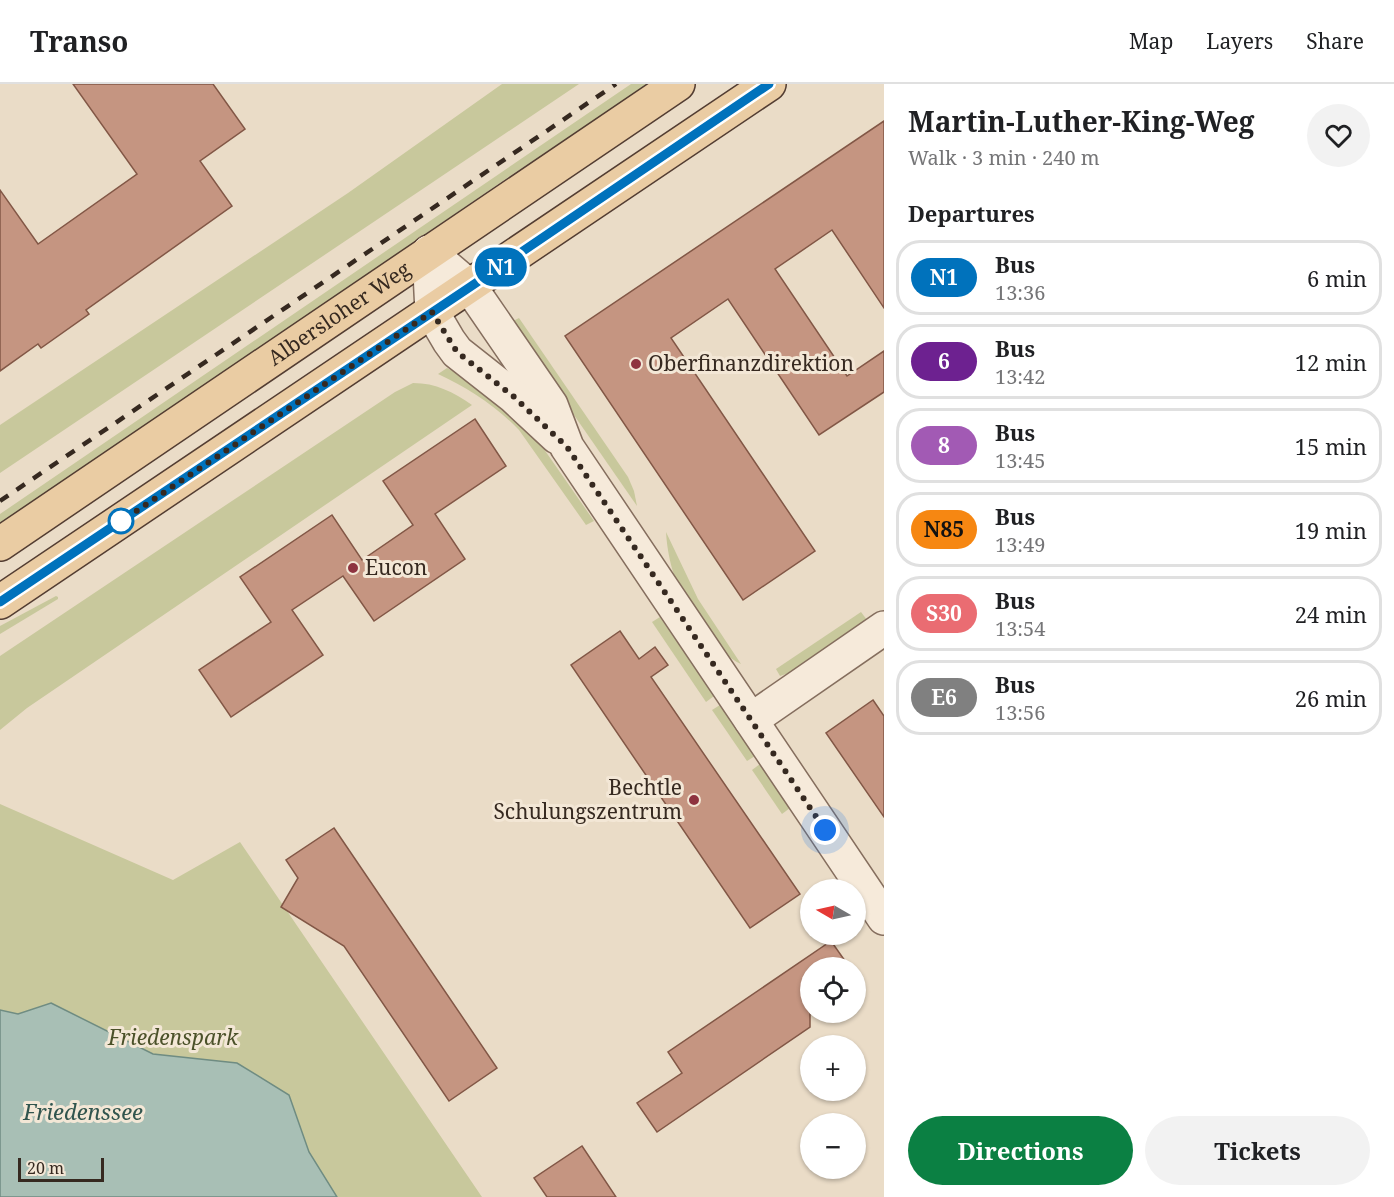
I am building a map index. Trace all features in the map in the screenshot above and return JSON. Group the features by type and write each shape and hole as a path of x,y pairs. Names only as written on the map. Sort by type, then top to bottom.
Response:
{"main road":[{"name":"Albersloher Weg","path":"0,544 678,84"},
{"path":"0,602 769,84"}],"street":[{"path":"429,252 470,287 551,405 567,447"},
{"path":"429,252 432,312 457,352 513,396 567,447 884,918"},
{"path":"751,720 884,628"}],"green space":[{"path":"502,84 579,84 0,473 0,425 348,193"},
{"path":"631,84 648,84 0,526 0,514"},
{"path":"519,318 628,477 637,506 522,340 511,322"},
{"path":"447,368 476,383 539,442 594,521 586,525 519,430 510,421 481,398 438,374"},
{"path":"413,383 444,389 472,405 27,708 0,730 0,656 395,392"},
{"path":"666,532 698,599 741,664 732,659 714,641 683,596 671,566"},
{"path":"56,596 58,599 0,634 0,626"},
{"path":"861,612 867,620 789,673 780,676 776,669"},
{"path":"660,617 714,696 706,702 652,622"},
{"path":"720,705 755,756 747,761 712,710"},
{"path":"760,764 790,808 782,814 752,770"},
{"name":"Friedenspark","path":"0,804 173,880 240,842 482,1197 0,1197"}],"water":[{"name":"Friedenssee","path":"51,1003 153,1054 237,1063 289,1095 309,1152 337,1197 0,1197 0,1010 18,1014"}],"building":[{"path":"73,84 213,84 245,129 200,161 232,206 86,310 89,314 41,348 38,344 0,371 0,190 38,244 137,174"},
{"name":"Oberfinanzdirektion","path":"884,121 884,308 832,230 775,269 847,376 884,351 884,392 819,435 728,299 671,338 815,551 743,600 565,336"},
{"name":"Eucon","path":"475,419 506,466 435,514 465,559 374,621 343,576 292,610 323,655 231,717 199,670 271,622 240,577 332,515 362,560 413,525 383,481"},
{"path":"620,631 639,659 655,647 668,665 651,677 800,894 750,928 571,665"},
{"path":"873,700 884,716 884,817 826,733"},
{"path":"334,828 497,1068 449,1101 344,946 281,907 298,878 286,860"},
{"path":"825,945 834,945 842,957 808,957"},
{"path":"800,962 800,1023 810,1023 810,1027 657,1132 637,1103 682,1073 668,1052"},
{"path":"582,1146 616,1197 547,1197 534,1178"}],"railway":[{"path":"0,501 616,84"}],"bus line":[{"name":"N1","path":"0,602 769,84"}],"place":[{"name":"Oberfinanzdirektion","path":"636,364"},
{"name":"Eucon","path":"353,568"},
{"name":"Bechtle Schulungszentrum","path":"694,800"}],"route":[{"path":"121,521 432,312 457,352 513,396 567,447 825,830"}]}
